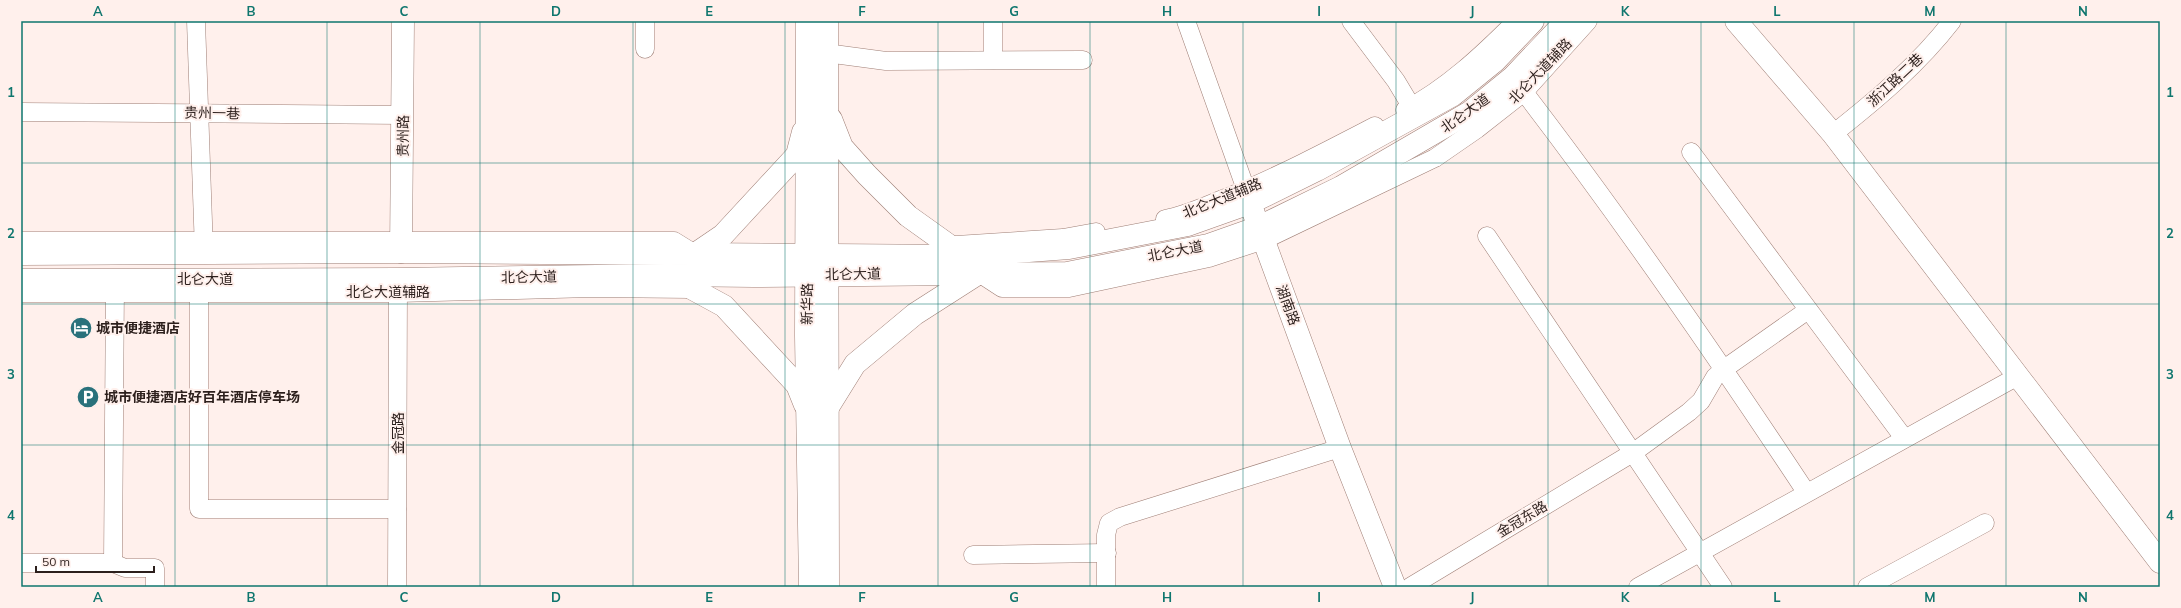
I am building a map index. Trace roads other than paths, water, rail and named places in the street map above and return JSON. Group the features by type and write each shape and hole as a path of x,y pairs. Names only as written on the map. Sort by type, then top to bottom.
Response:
{"main road":[{"name":"贵州路","path":"401,246 404,21"},
{"name":"新华路","path":"807,21 817,109 818,411 828,587"},
{"name":"新华路","path":"817,109 826,53 827,21"},
{"name":"北仑大道","path":"21,280 114,286 398,286 667,275 754,276 882,255 957,250 1069,248 1188,225 1248,196 1317,170 1414,111 1453,95 1495,61 1533,21"},
{"name":"北仑大道","path":"21,254 204,246 401,246 696,254 817,265 979,273 1067,273 1262,234 1518,84 1566,21"},
{"path":"1736,21 1832,134 2160,562"},
{"path":"817,109 842,147 867,175 908,216 957,250"},
{"path":"696,254 724,235 797,155 817,109"},
{"name":"湖南路","path":"1248,196 1340,448 1395,587"},
{"path":"667,275 724,306 797,385 818,411 855,364 915,314 979,273"},
{"name":"新华路","path":"810,587 818,411"}],"street":[{"path":"21,241 204,246 198,113 196,21"},
{"path":"645,21 645,49"},
{"path":"993,21 993,60"},
{"name":"湖南路","path":"1186,21 1248,196"},
{"path":"1351,21 1396,81 1414,111 1444,85 1483,55 1516,21"},
{"name":"北仑大道辅路","path":"1518,84 1588,21"},
{"name":"浙江路二巷","path":"1832,134 1904,75 1940,38 1952,21"},
{"path":"826,53 886,61 1084,60"},
{"path":"1518,84 1571,154 1724,369 1806,492"},
{"name":"贵州一巷","path":"21,112 403,115"},
{"path":"1691,152 1904,438"},
{"path":"1487,236 1634,452 1723,587"},
{"name":"北仑大道辅路","path":"398,286 692,289 754,276"},
{"path":"21,293 114,286 113,563"},
{"path":"199,286 199,509 397,508"},
{"name":"金冠路","path":"397,587 398,286"},
{"name":"金冠东路","path":"1410,587 1634,452 1689,412 1701,401 1715,377 1724,369 1808,310"},
{"path":"1638,587 1806,492 2018,376"},
{"path":"1106,587 1106,534 1109,523 1120,517 1340,448"},
{"path":"1867,587 1985,523"},
{"path":"973,556 1106,553"},
{"path":"21,563 113,563 125,568 155,568 155,587"}],"place":[{"name":"城市便捷酒店","path":"81,328"},
{"name":"城市便捷酒店好百年酒店停车场","path":"88,397"}]}
